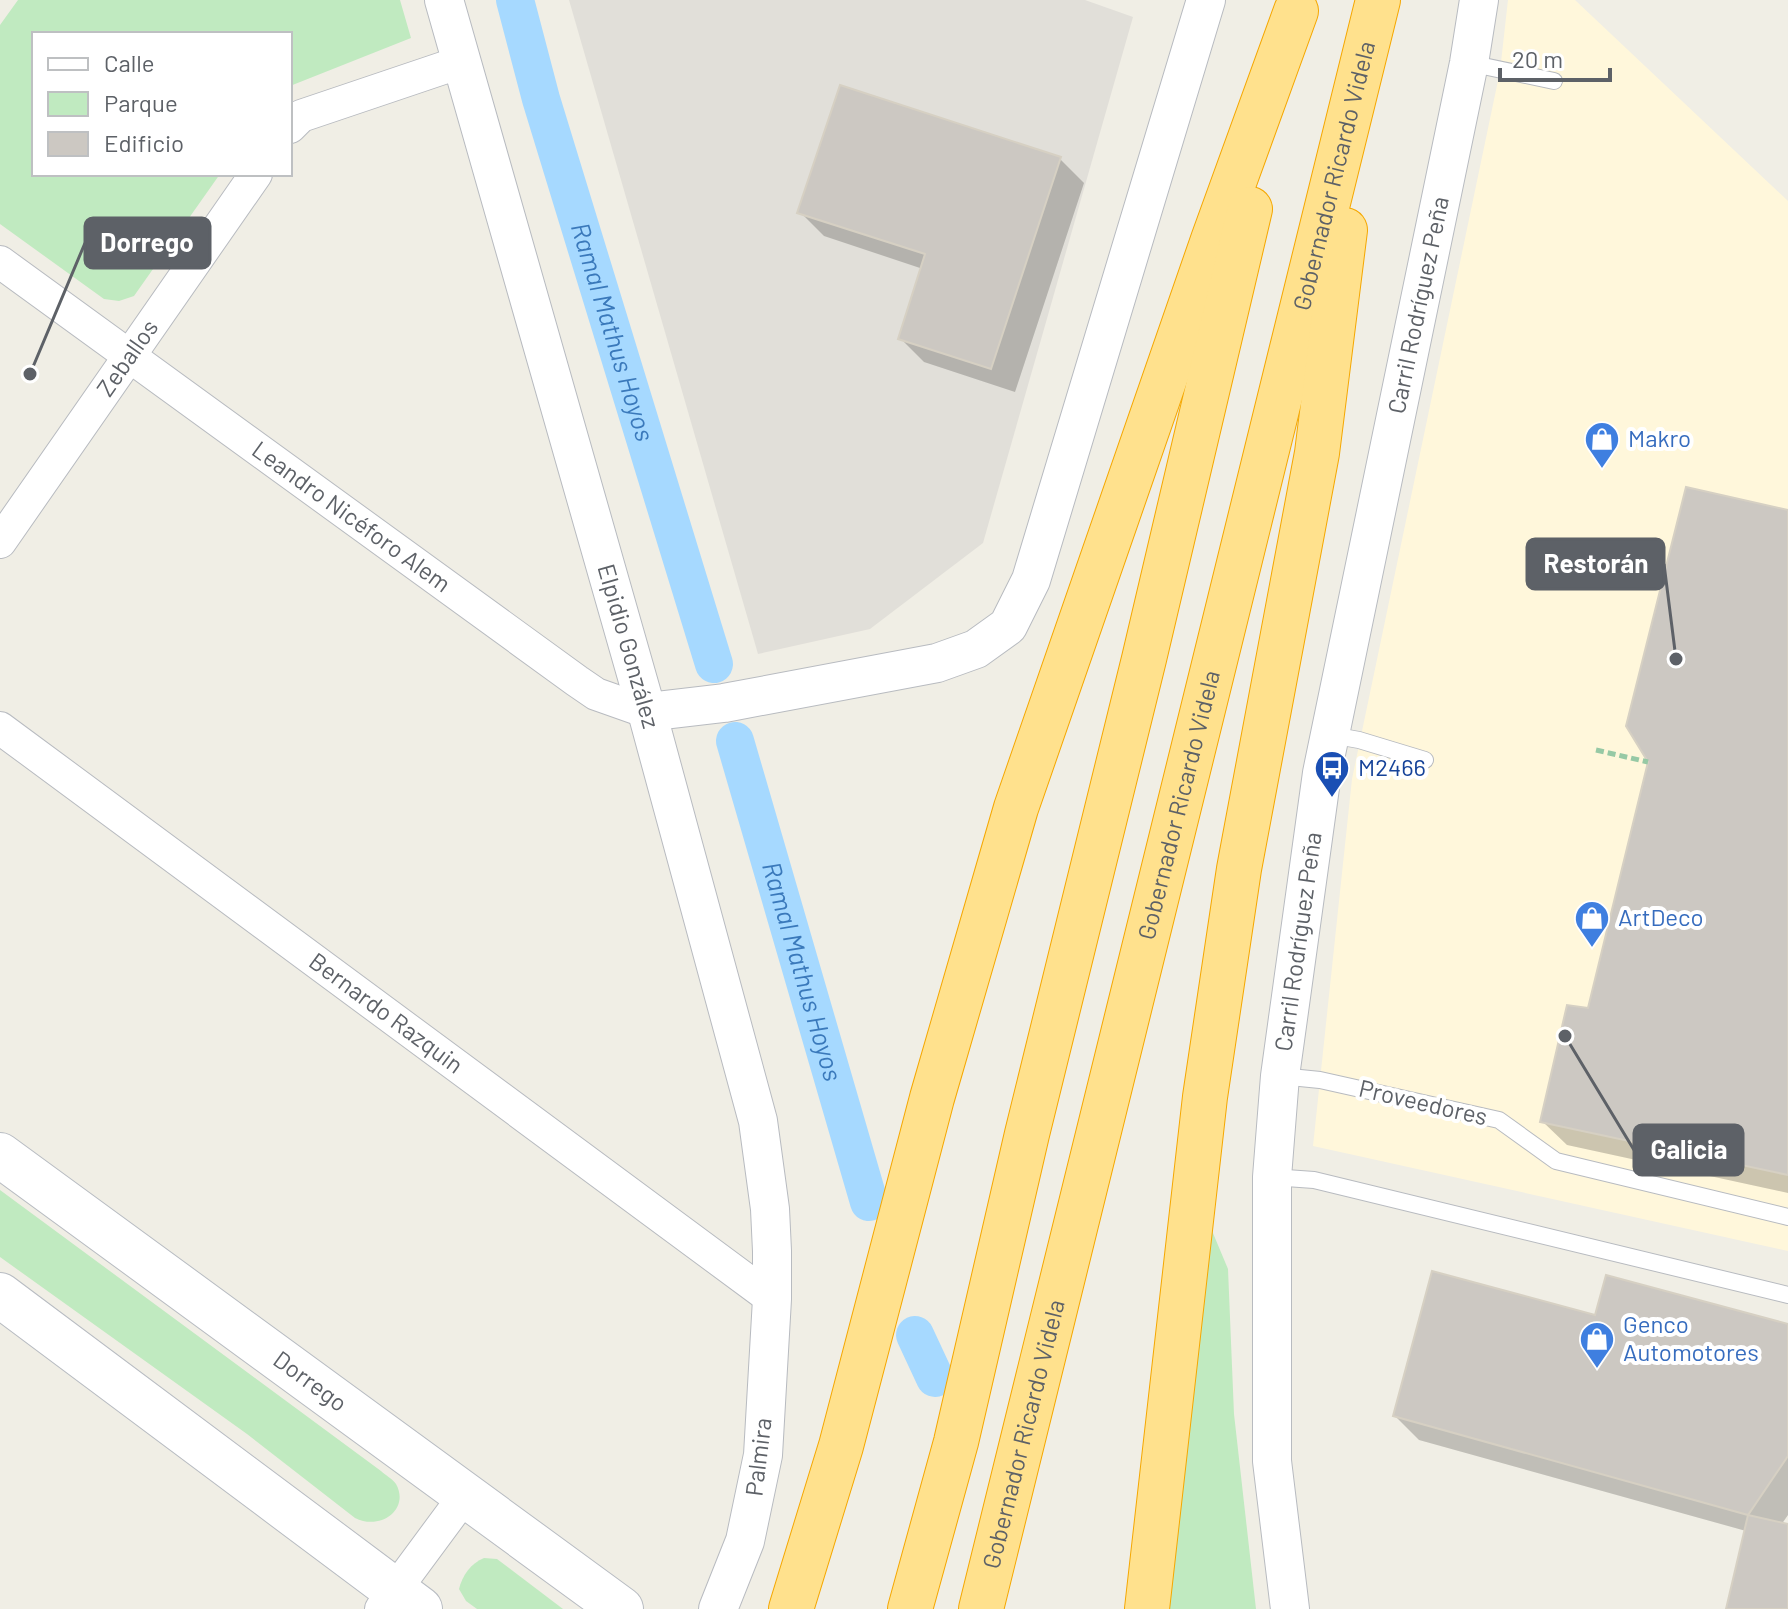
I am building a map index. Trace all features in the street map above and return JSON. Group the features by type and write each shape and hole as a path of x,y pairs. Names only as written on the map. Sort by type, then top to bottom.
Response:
{"highway":[{"path":"910,1609 956,1442 1298,6"},
{"path":"791,1609 841,1446 949,1039 1016,808 1213,240 1298,6"},
{"path":"1147,1609 1205,1097 1241,854 1317,453 1374,15"},
{"name":"Gobernador Ricardo Videla","path":"981,1609 1374,15"}],"main road":[{"name":"Dorrego","path":"0,1155 621,1609"},
{"path":"0,1295 398,1603"}],"street":[{"name":"Elpidio González","path":"444,0 647,712 758,1121 770,1209 772,1299"},
{"name":"Leandro Nicéforo Alem","path":"0,262 596,694 647,712 724,703 937,663 976,649 1008,626 1031,580 1206,0"},
{"name":"Carril Rodríguez Peña","path":"1290,1609 1272,1461 1272,1177 1280,1076 1322,773 1469,63 1479,0"},
{"path":"292,125 301,116 461,62"},
{"name":"Zeballos","path":"0,542 255,176"},
{"name":"Bernardo Razquin","path":"0,728 772,1299"},
{"name":"Palmira","path":"718,1609 745,1541 763,1455 772,1299"},
{"path":"398,1603 466,1494"}],"lane":[{"path":"1469,63 1554,81"},
{"path":"1331,735 1425,760"},
{"name":"Proveedores","path":"1280,1076 1320,1080 1499,1120 1556,1161 1788,1217"},
{"path":"1272,1177 1314,1180 1788,1295"}],"path":[{"path":"1596,750 1648,762"}],"shaded area":[{"path":"569,0 1085,0 1133,17 983,543 870,629 758,654"},
{"name":"Makro","path":"1508,0 1575,0 1788,201 1788,1251 1313,1146 1352,779 1500,71"}],"green space":[{"path":"18,0 400,0 411,38 292,85 292,32 32,32 32,176 219,176 134,296 119,301 104,299 0,224 0,25"},
{"path":"0,1190 391,1479 399,1493 396,1509 383,1520 374,1522 355,1518 247,1434 0,1257"},
{"path":"1210,1226 1228,1269 1234,1414 1256,1609 1169,1609"},
{"path":"484,1558 497,1559 563,1609 477,1609 466,1601 459,1589 468,1570"}],"building":[{"path":"840,85 1061,157 991,369 898,339 925,254 797,213"},
{"path":"1686,487 1788,510 1788,1175 1540,1122 1567,1005 1588,1008 1648,762 1626,726"},
{"name":"Genco Automotores","path":"1432,1271 1595,1315 1606,1275 1788,1324 1788,1456 1748,1515 1393,1416"},
{"path":"1748,1515 1788,1524 1788,1609 1726,1609"}],"waterway":[{"name":"Ramal Mathus Hoyos","path":"515,0 541,99 714,664"},
{"name":"Ramal Mathus Hoyos","path":"735,741 869,1202"},
{"name":"Ramal Mathus Hoyos","path":"915,1335 935,1378"}],"place":[{"name":"Dorrego","path":"30,374"},
{"name":"Makro","path":"1602,470"},
{"name":"Restorán","path":"1676,659"},
{"name":"M2466","path":"1332,799"},
{"name":"ArtDeco","path":"1592,949"},
{"name":"Galicia","path":"1565,1036"},
{"name":"Genco Automotores","path":"1597,1370"}]}
